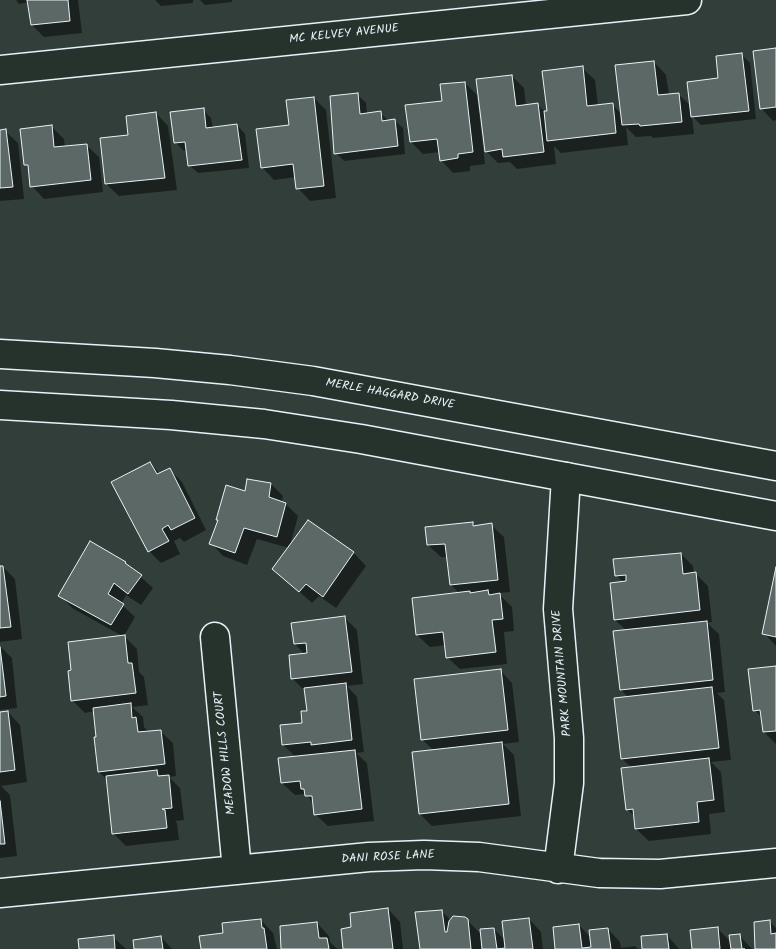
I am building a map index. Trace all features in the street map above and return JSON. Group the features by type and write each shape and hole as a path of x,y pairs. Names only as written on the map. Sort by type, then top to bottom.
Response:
{"street":[{"name":"MC KELVEY AVENUE","path":"0,70 595,5 688,0"},
{"name":"MERLE HAGGARD DRIVE","path":"0,354 155,363 230,370 313,381 776,466"},
{"path":"0,405 171,415 264,424 361,439 776,516"},
{"name":"PARK MOUNTAIN DRIVE","path":"558,869 569,783 569,738 558,609 566,477"},
{"name":"MEADOW HILLS COURT","path":"215,637 238,870"},
{"name":"DANI ROSE LANE","path":"0,893 369,857 424,854 479,857 599,873 660,874 776,863"}],"building":[{"path":"27,0 68,0 70,21 31,25"},
{"path":"776,48 776,107 760,109 753,51"},
{"path":"742,53 749,111 691,117 687,82 718,78 716,56"},
{"path":"654,61 658,95 679,93 682,122 640,126 639,124 622,125 615,65"},
{"path":"583,66 587,106 613,103 616,133 547,141 544,111 547,111 542,71"},
{"path":"512,75 516,106 538,103 544,152 503,157 502,149 485,152 476,79"},
{"path":"465,82 473,152 458,154 458,158 440,161 437,139 410,142 405,105 442,101 440,84"},
{"path":"358,93 360,114 381,111 382,121 395,119 398,146 334,154 330,96"},
{"path":"314,97 324,186 296,189 293,164 261,168 256,129 289,125 286,100"},
{"path":"204,108 206,128 237,124 242,160 188,166 185,142 174,143 170,112"},
{"path":"156,112 165,178 105,184 100,138 128,135 126,116"},
{"path":"52,125 54,147 87,144 91,180 30,187 28,165 24,165 20,129"},
{"path":"6,129 13,187 0,188 0,130"},
{"path":"150,462 157,474 170,468 195,518 171,530 168,525 162,529 169,541 148,552 111,482"},
{"path":"247,479 271,483 269,497 286,503 277,537 244,528 235,553 209,544 218,520 216,520 226,485 245,491"},
{"path":"308,520 354,552 323,597 306,584 299,592 272,569"},
{"path":"473,522 473,526 492,523 498,580 450,585 445,544 427,545 425,527"},
{"path":"90,541 126,562 142,575 128,594 114,583 108,594 124,604 111,625 58,596"},
{"path":"681,553 683,574 696,572 700,610 614,620 610,583 626,581 626,575 615,576 613,559"},
{"path":"0,566 3,566 11,627 0,628"},
{"path":"776,567 776,637 762,634"},
{"path":"488,590 489,595 500,593 503,619 492,620 496,652 446,658 443,632 416,635 412,598"},
{"path":"345,616 352,672 291,679 289,655 307,653 306,643 294,644 291,623"},
{"path":"707,621 713,680 620,690 613,631"},
{"path":"125,635 128,663 132,663 136,693 71,701 68,671 71,670 68,642"},
{"path":"0,647 6,696 0,697"},
{"path":"776,666 776,731 763,732 760,710 753,711 748,669"},
{"path":"501,669 508,730 421,740 414,679"},
{"path":"346,683 352,740 311,745 311,742 282,745 280,725 302,723 301,711 307,711 304,688"},
{"path":"712,687 719,748 621,759 614,698"},
{"path":"131,703 132,718 136,717 138,732 161,730 165,764 98,772 93,708"},
{"path":"8,711 15,770 0,772 0,712"},
{"path":"502,742 509,804 419,814 412,752"},
{"path":"355,750 362,809 314,815 312,796 305,796 304,789 301,789 300,781 281,783 278,758"},
{"path":"709,758 714,800 697,802 699,822 635,829 633,809 626,810 621,768"},
{"path":"157,770 158,776 169,775 172,808 162,809 165,810 167,828 112,834 106,776"},
{"path":"0,801 5,844 0,844"},
{"path":"388,908 393,949 343,949 341,929 351,927 350,913"},
{"path":"442,910 445,932 447,932 449,921 453,916 468,919 471,949 420,949 415,912"},
{"path":"529,918 533,949 497,949 505,948 502,921"},
{"path":"261,919 267,949 201,949 199,936 223,933 222,923"},
{"path":"770,920 771,934 776,933 776,949 755,949 754,922"},
{"path":"317,922 319,938 327,938 329,949 281,949 280,926"},
{"path":"579,924 582,948 591,947 589,930 608,928 611,949 555,949 553,927"},
{"path":"718,927 720,949 692,949 690,930"},
{"path":"494,928 497,949 482,949 480,929"},
{"path":"667,934 669,949 642,949 641,936"},
{"path":"740,934 742,949 731,949 729,935"},
{"path":"114,935 115,949 79,949 78,939"},
{"path":"161,936 163,949 134,949 133,940"}]}
